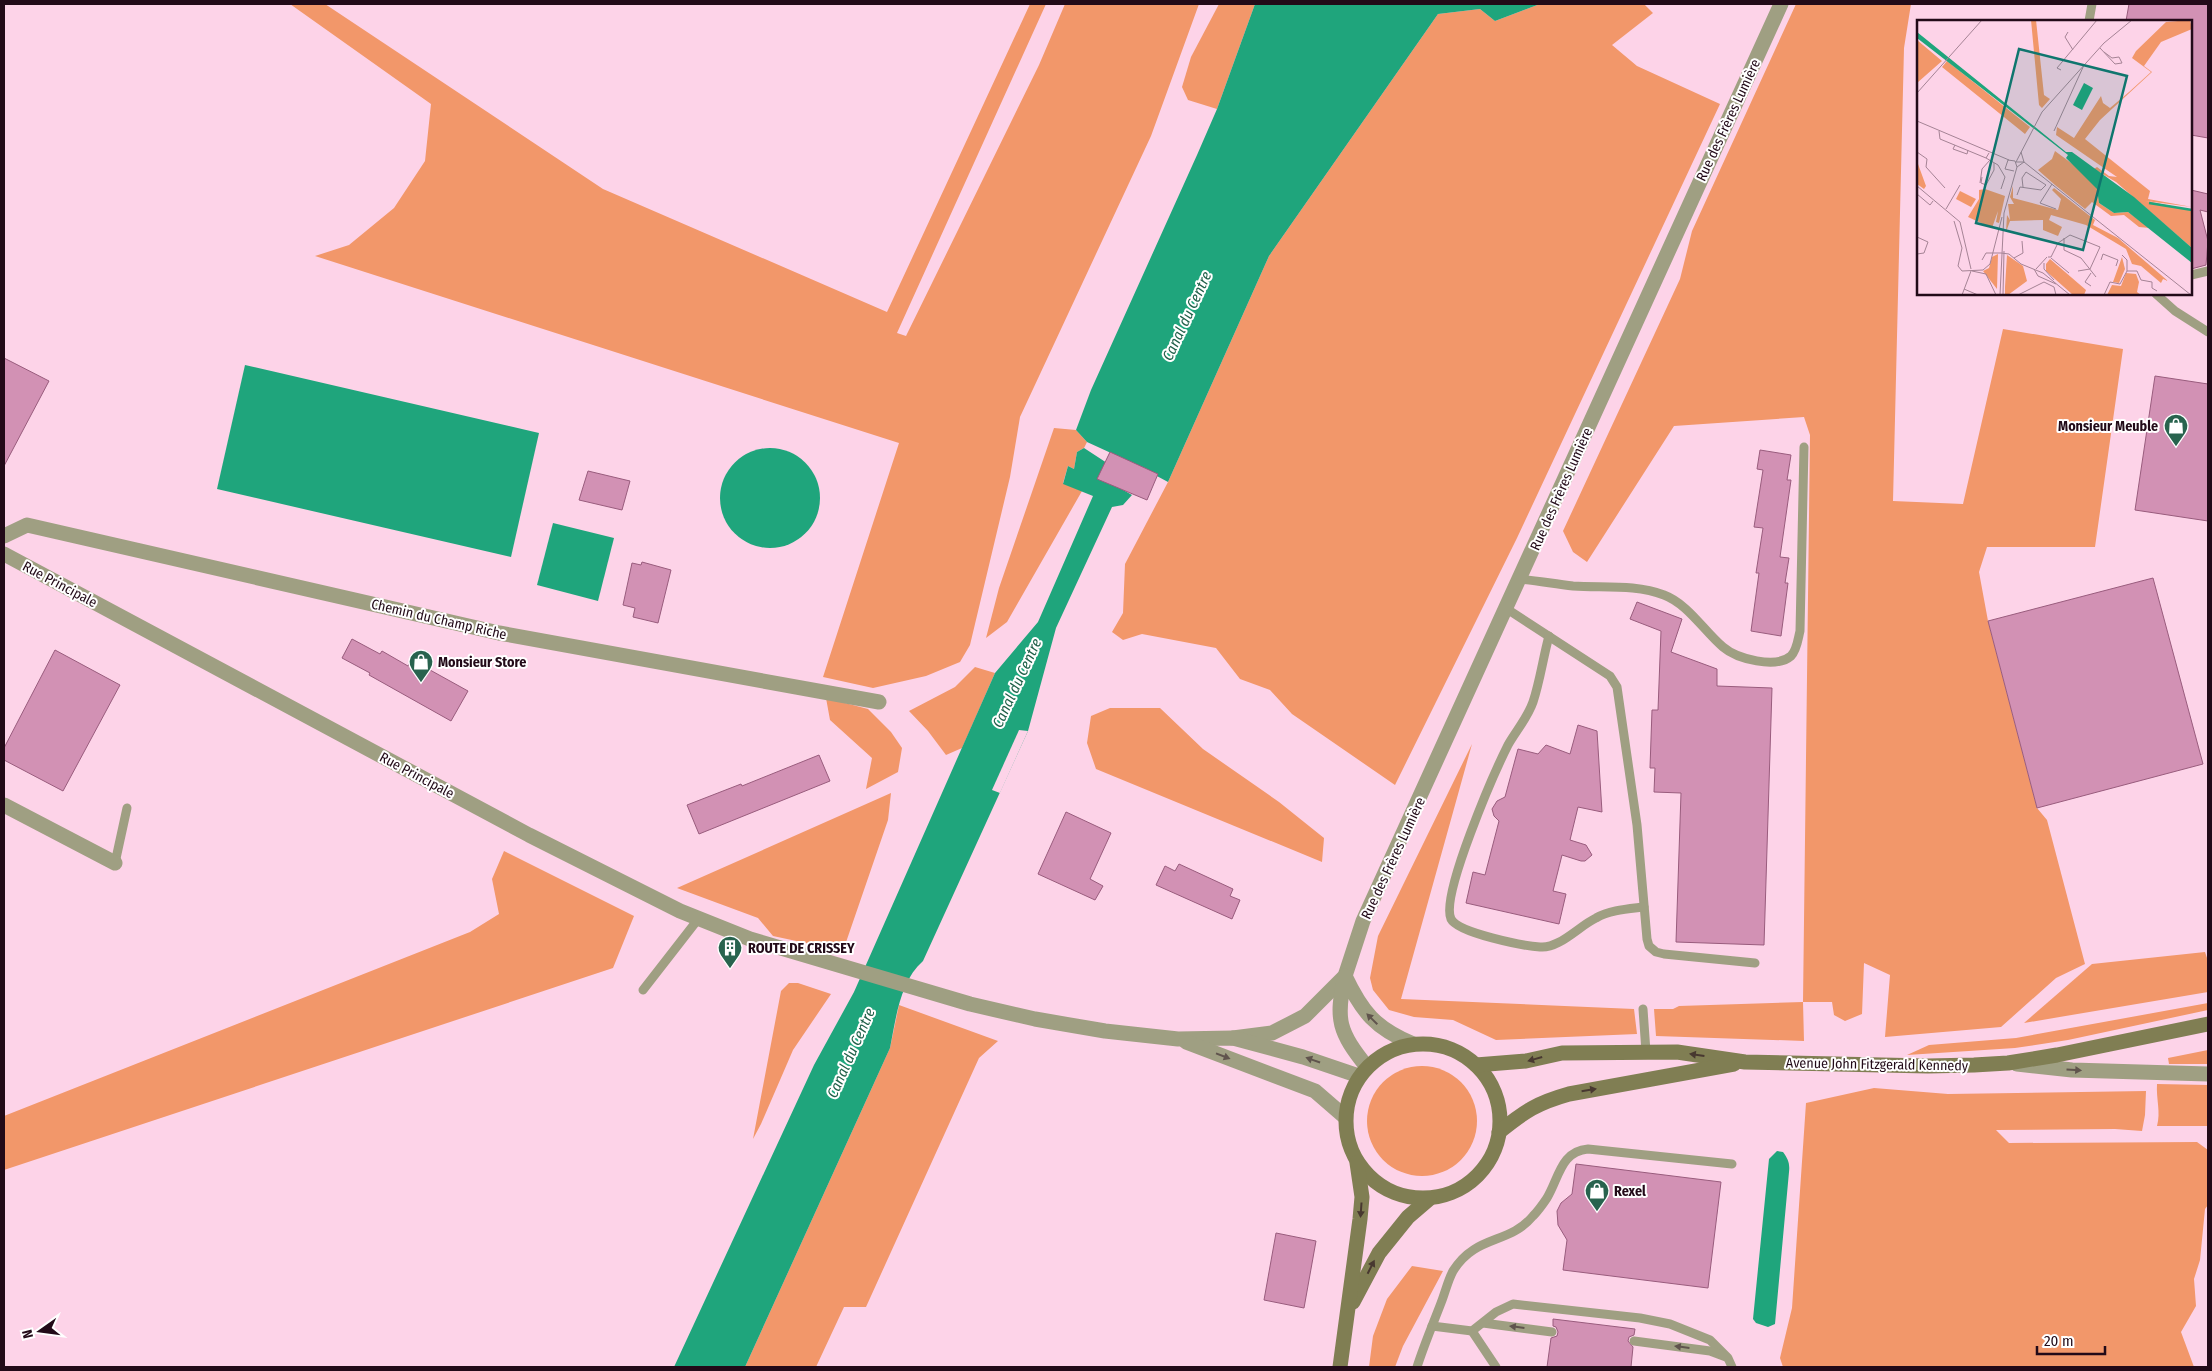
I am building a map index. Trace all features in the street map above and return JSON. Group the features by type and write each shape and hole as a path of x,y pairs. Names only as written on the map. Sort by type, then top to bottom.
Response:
{"main road":[{"name":"Avenue John Fitzgerald Kennedy","path":"1476,1065 1526,1061 1562,1053 1646,1052 1676,1052 1745,1062 1928,1066 2008,1063 2208,1024"},
{"path":"1340,1367 1349,1310 1362,1197 1356,1162 1348,1140 1345,1117 1347,1102 1363,1072 1388,1052 1413,1044 1447,1047 1462,1054 1476,1065 1488,1079 1496,1096 1500,1114 1500,1132 1496,1148 1479,1175 1464,1187 1447,1195 1429,1199 1408,1197 1388,1190 1370,1178 1356,1162"},
{"name":"Avenue John Fitzgerald Kennedy","path":"1500,1132 1543,1101 1569,1094 1677,1076 1745,1062"},
{"path":"1349,1310 1379,1253 1408,1217 1429,1199"}],"street":[{"name":"Rue des Frères Lumière","path":"1363,1072 1349,1044 1340,1019 1338,1003 1364,921 1781,4"},
{"name":"Chemin du Champ Riche","path":"4,536 27,524 499,633 879,702"},
{"name":"Rue Principale","path":"4,554 529,835 699,918 750,939 970,1004 1036,1019 1105,1030 1178,1038"},
{"path":"4,805 114,863"},
{"name":"Rue des Frères Lumière","path":"1233,1038 1272,1033 1304,1016 1345,976"},
{"path":"1345,976 1357,1001 1368,1016 1392,1036 1413,1044"},
{"path":"1178,1038 1233,1038 1363,1072"},
{"path":"1178,1038 1315,1091 1345,1117"},
{"name":"Avenue John Fitzgerald Kennedy","path":"2008,1063 2072,1070 2208,1074"}],"lane":[{"path":"2089,20 2092,4"},
{"path":"2192,275 2208,271"},
{"path":"2157,295 2175,311 2208,332"},
{"path":"1520,579 1574,586 1627,588 1665,595 1684,609 1724,648 1768,663 1780,661 1791,655 1796,647 1800,631 1804,446"},
{"path":"1507,610 1610,676 1618,687 1637,825 1649,946 1656,952 1755,963"},
{"path":"1549,636 1533,704 1508,745 1478,812 1461,862 1450,906 1452,920 1457,926 1482,935 1540,947 1554,944 1598,916 1623,909 1644,907"},
{"path":"114,863 127,808"},
{"path":"643,990 699,918"},
{"path":"1643,1009 1646,1052"},
{"path":"1417,1367 1453,1272 1466,1254 1486,1241 1508,1235 1521,1228 1547,1198 1564,1162 1578,1150 1588,1149 1732,1164"},
{"path":"1432,1326 1472,1331 1513,1304 1640,1318 1695,1333 1710,1340 1730,1363"},
{"path":"1483,1323 1552,1332"},
{"path":"1472,1331 1496,1367"},
{"path":"1634,1341 1710,1351 1730,1363"}],"shaded area":[{"path":"290,4 325,4 603,189 887,312 1030,4 1046,4 897,333 906,336 1039,65 1065,4 1199,4 1151,136 1020,417 1010,477 970,645 960,662 926,676 873,688 823,677 899,443 315,256 349,245 394,208 425,161 431,104"},
{"path":"1219,4 1255,4 1217,109 1188,100 1182,87 1191,57"},
{"path":"1540,4 1644,4 1653,13 1612,45 1637,66 1720,104 1517,538 1395,785 1292,714 1270,690 1240,679 1216,648 1142,634 1123,640 1112,632 1123,613 1125,564 1168,482 1269,256 1438,14 1480,9 1495,21"},
{"path":"1796,4 1911,4 1904,48 1893,501 1963,504 2003,329 2123,349 2095,547 1987,547 1979,572 1988,621 2037,808 2047,820 2085,964 2056,978 2001,1027 1885,1037 1890,975 1864,963 1862,1014 1845,1021 1834,1015 1832,1002 1803,1002 1810,435 1804,417 1674,426 1587,562 1573,552 1563,531 1680,279 1692,231"},
{"path":"1054,428 1076,430 1087,442 1084,448 1077,452 1074,469 1068,466 1063,483 1082,491 1007,622 986,638 999,588"},
{"path":"975,667 995,673 962,748 946,755 928,731 909,711 955,687"},
{"path":"826,698 868,709 891,732 902,748 898,772 866,789 872,758 830,720"},
{"path":"1110,708 1160,708 1203,749 1279,802 1324,838 1322,862 1096,769 1087,743 1091,716"},
{"path":"1472,744 1401,999 1634,1009 1637,1034 1496,1040 1453,1020 1414,1017 1389,1010 1373,990 1370,978 1378,936"},
{"path":"891,793 888,820 843,951 773,936 758,918 677,888"},
{"path":"504,851 634,916 613,968 4,1170 4,1116 470,932 499,914 492,879"},
{"path":"2205,952 2208,961 2208,992 2024,1023 2092,964"},
{"path":"789,983 798,983 831,994 793,1050 753,1139 781,991"},
{"path":"1803,1002 1804,1041 1656,1036 1654,1009 1673,1009 1679,1006"},
{"path":"2208,1003 2208,1010 2068,1040 2015,1048 1907,1055 1929,1045 2016,1038"},
{"path":"899,1005 998,1041 979,1058 866,1307 844,1307 816,1367 745,1367 890,1048"},
{"path":"2208,1050 2208,1064 2169,1064 2168,1058"},
{"path":"1422,1066 1443,1070 1461,1082 1473,1100 1477,1121 1473,1142 1461,1160 1443,1172 1422,1176 1401,1172 1383,1160 1371,1142 1367,1121 1371,1100 1383,1082 1401,1070"},
{"path":"2157,1084 2208,1085 2208,1126 2157,1126 2159,1116"},
{"path":"1874,1088 1948,1094 2146,1091 2142,1131 2115,1129 1996,1130 2009,1143 2197,1142 2208,1150 2208,1205 2205,1209 2200,1260 2194,1279 2196,1306 2181,1332 2194,1367 1783,1367 1780,1358 1792,1308 1806,1103"},
{"path":"1412,1266 1443,1271 1403,1346 1395,1367 1369,1367 1373,1336 1387,1299"}],"water":[{"name":"Canal du Centre","path":"1255,4 1540,4 1495,21 1480,9 1438,14 1269,256 1168,482 1129,461 1118,487 1132,495 1123,505 1112,507 1056,628 1028,731 923,961 915,969 904,989 890,1048 745,1367 674,1367 814,1065 854,992 995,673 1038,622 1093,496 1063,484 1068,466 1074,469 1077,452 1084,448 1107,463 1111,453 1087,442 1076,430 1091,390 1217,109"},
{"path":"245,365 539,433 511,557 217,489"},
{"path":"770,448 789,452 805,463 816,479 820,498 816,517 805,533 789,544 770,548 751,544 735,533 724,517 720,498 724,479 735,463 751,452"},
{"path":"553,523 614,538 598,601 537,585"},
{"path":"1777,1151 1785,1154 1789,1169 1775,1324 1768,1327 1756,1323 1753,1319 1769,1159"}],"pier":[{"path":"1019,730 1028,731 1000,793 992,790"}],"building":[{"path":"2129,4 2208,4 2208,138 2192,135 2192,20 2126,20"},
{"path":"2192,190 2208,194 2208,212 2200,210 2208,241 2206,265 2192,269"},
{"path":"4,358 49,381 4,466"},
{"name":"Monsieur Meuble","path":"2155,376 2208,384 2208,521 2135,510"},
{"path":"1760,450 1791,455 1787,480 1791,480 1780,557 1789,558 1785,583 1788,583 1781,636 1751,631 1759,573 1756,573 1763,528 1754,527 1763,470 1757,469"},
{"path":"1110,452 1158,474 1147,500 1097,479"},
{"path":"588,471 630,481 622,510 579,500"},
{"path":"642,562 671,570 658,623 633,617 635,608 623,605 632,563 641,565"},
{"path":"2153,578 2203,764 2037,808 1988,621"},
{"path":"1637,602 1682,619 1671,652 1717,669 1717,686 1772,688 1764,945 1676,942 1681,793 1654,792 1655,768 1650,768 1652,710 1658,710 1661,631 1630,619"},
{"path":"352,639 380,654 382,651 408,666 412,660 468,691 451,721 342,658"},
{"path":"55,650 120,685 63,791 4,760 4,748"},
{"path":"1578,725 1597,731 1602,812 1578,807 1570,840 1586,845 1592,855 1585,861 1581,861 1562,855 1553,891 1566,894 1559,924 1466,903 1473,872 1485,875 1499,821 1494,816 1492,809 1497,801 1505,797 1518,749 1538,754 1546,745 1570,754"},
{"path":"819,755 830,781 699,834 687,805 741,784 742,786"},
{"path":"1066,812 1111,833 1090,879 1103,886 1095,900 1038,874"},
{"path":"1179,864 1233,889 1230,896 1240,900 1232,919 1156,885 1165,866 1175,871"},
{"path":"1576,1164 1721,1182 1708,1288 1563,1270 1567,1240 1558,1225 1557,1211 1561,1203 1572,1194"},
{"path":"1276,1233 1316,1241 1304,1308 1264,1300"},
{"path":"1553,1319 1635,1329 1634,1335 1629,1337 1628,1341 1633,1347 1631,1367 1547,1367 1551,1338 1557,1336 1558,1332 1556,1327 1553,1326"}],"place":[{"name":"Monsieur Meuble","path":"2176,447"},
{"name":"Monsieur Store","path":"421,683"},
{"name":"ROUTE DE CRISSEY","path":"730,969"},
{"name":"Rexel","path":"1597,1212"}]}
